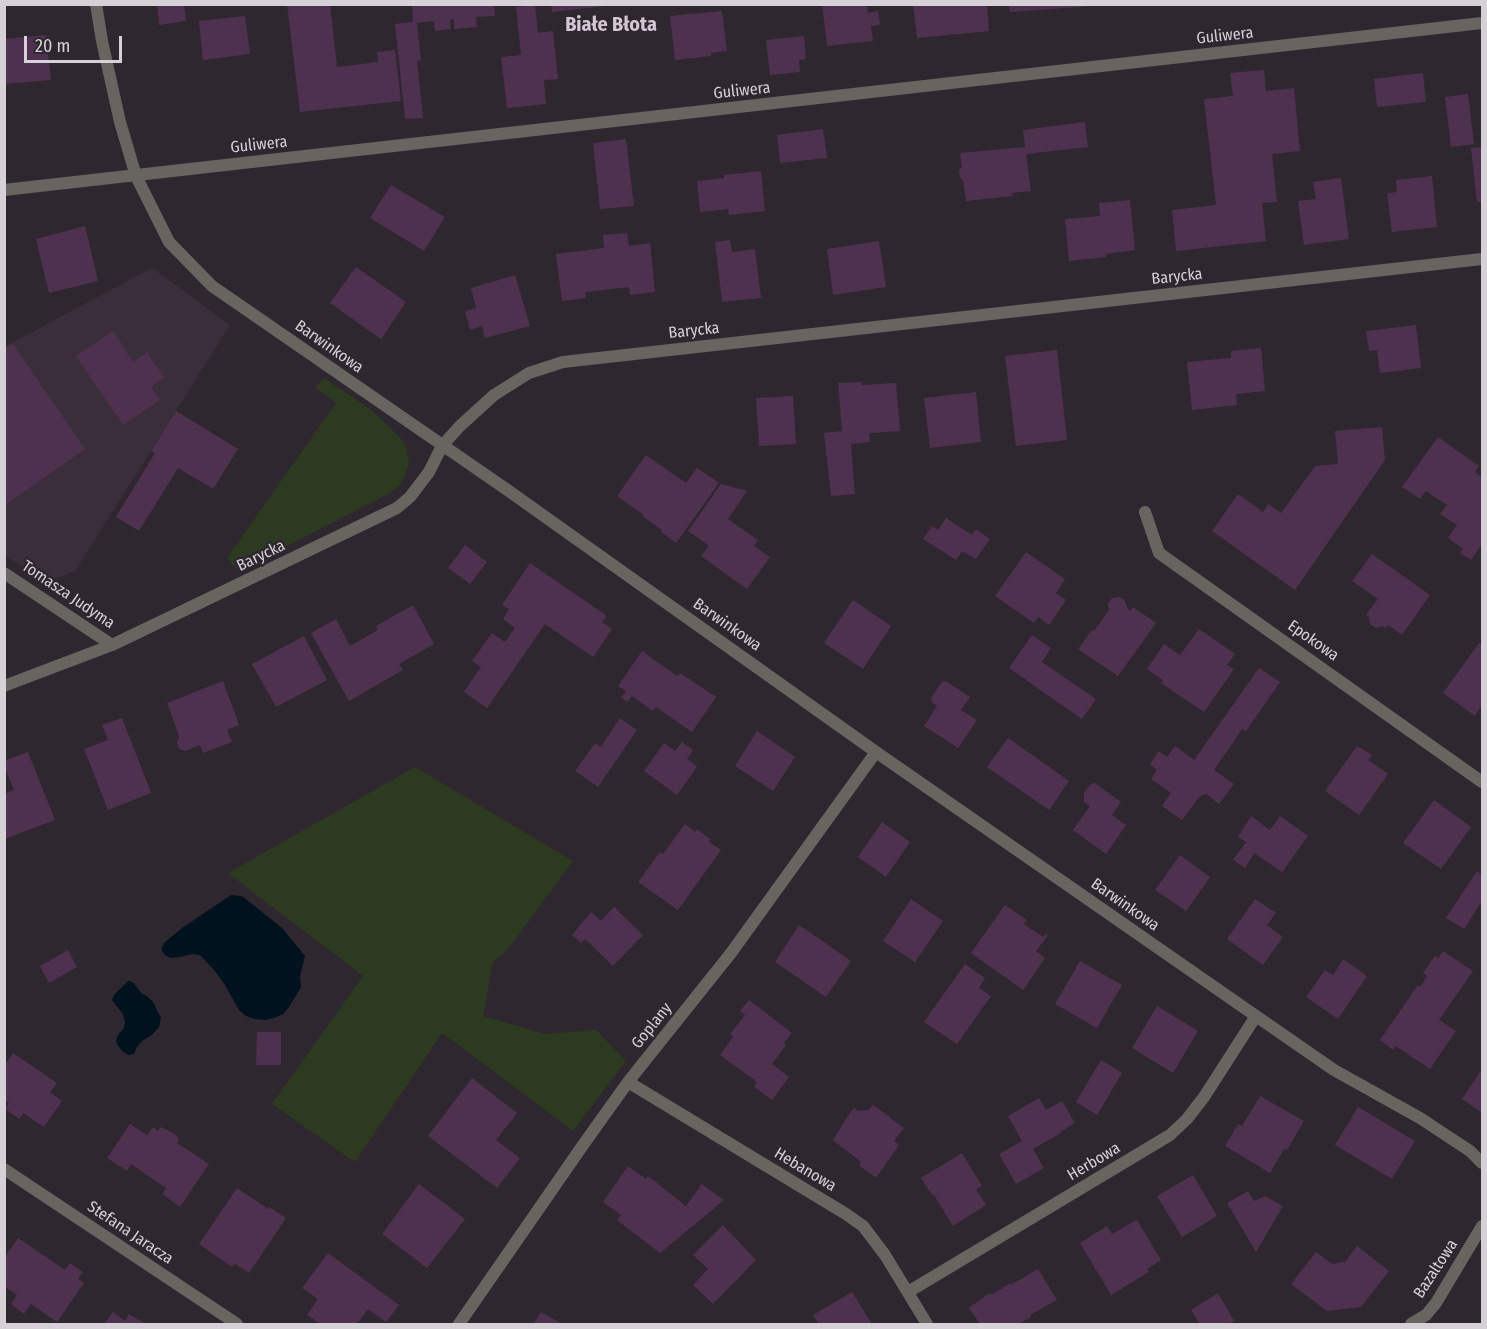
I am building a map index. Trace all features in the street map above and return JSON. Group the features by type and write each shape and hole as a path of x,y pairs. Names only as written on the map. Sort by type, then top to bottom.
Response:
{"street":[{"name":"Barwinkowa","path":"96,4 120,122 136,176 169,242 212,286 506,489 876,752 1334,1070 1419,1118 1470,1151 1482,1163"},
{"name":"Guliwera","path":"4,190 1482,23"},
{"name":"Barycka","path":"4,686 112,645 397,508 410,497 423,480 442,446 494,395 529,374 563,362 1482,260"},
{"name":"Epokowa","path":"1145,512 1159,553 1482,782"},
{"name":"Tomasza Judyma","path":"4,573 112,645"},
{"name":"Goplany","path":"459,1324 628,1082 731,953 876,752"},
{"name":"Herbowa","path":"908,1292 1170,1135 1187,1119 1204,1097 1256,1016"},
{"name":"Hebanowa","path":"628,1082 863,1226 885,1255 927,1324"},
{"name":"Stefana Jaracza","path":"4,1169 237,1324"},
{"name":"Bazaltowa","path":"1411,1324 1426,1315 1436,1303 1482,1226"}],"shaded area":[{"path":"152,268 230,325 75,571 46,582 5,556 4,347"}],"green space":[{"path":"324,378 370,409 400,437 406,447 409,463 405,476 399,486 388,494 240,570 235,568 227,558 336,403 315,387"},
{"path":"415,767 573,861 509,948 493,962 483,1016 544,1034 596,1030 626,1061 573,1131 442,1033 355,1162 272,1104 363,976 228,873"}],"water":[{"path":"231,895 242,896 282,928 305,956 300,976 301,987 283,1014 274,1018 265,1020 246,1016 239,1010 215,971 200,955 191,954 171,958 162,951 164,943 182,928"},
{"path":"128,981 133,982 142,994 153,1002 161,1018 159,1027 152,1035 142,1041 134,1054 128,1055 117,1044 116,1040 125,1022 123,1014 112,1000"}],"building":[{"path":"157,4 184,4 186,21 159,25"},
{"path":"287,4 330,4 337,67 378,62 377,52 395,50 401,101 300,112"},
{"path":"551,4 605,4 605,6 552,12"},
{"path":"822,4 867,4 868,13 878,11 880,25 871,26 873,41 827,46"},
{"path":"913,4 987,4 989,31 917,38"},
{"path":"1009,4 1092,4 1092,6 1010,12"},
{"path":"412,5 494,5 495,16 476,17 477,27 454,29 454,19 450,20 451,29 435,31 434,21 417,23 421,60 417,61 423,118 405,119 395,24 413,22"},
{"path":"535,5 538,33 553,31 558,79 544,80 546,104 507,108 501,57 521,55 516,7"},
{"path":"722,11 727,51 711,53 711,56 675,60 670,16"},
{"path":"245,16 250,54 203,60 199,21"},
{"path":"46,35 51,80 4,84 4,39"},
{"path":"804,36 806,59 799,60 800,72 770,75 766,40"},
{"path":"1264,70 1266,91 1294,88 1300,151 1272,154 1277,202 1262,203 1266,241 1176,251 1172,210 1216,205 1204,99 1233,96 1230,73"},
{"path":"1423,73 1426,102 1377,107 1374,79"},
{"path":"1468,94 1474,144 1451,147 1445,97"},
{"path":"1085,122 1088,147 1026,154 1031,191 1012,193 1013,196 966,201 959,170 962,167 960,153 1025,147 1023,130"},
{"path":"823,129 827,158 780,163 777,135"},
{"path":"626,139 634,206 600,209 593,143"},
{"path":"1482,147 1482,202 1477,202 1471,148"},
{"path":"761,171 765,211 729,215 728,209 700,212 697,181"},
{"path":"1432,176 1437,227 1392,232 1387,193 1397,192 1396,180"},
{"path":"1341,178 1349,239 1304,245 1298,201 1316,199 1313,182"},
{"path":"391,185 445,217 424,251 370,218"},
{"path":"1130,200 1135,250 1106,254 1106,257 1069,261 1065,219 1100,216 1099,203"},
{"path":"85,226 98,281 49,293 36,239"},
{"path":"627,233 629,246 650,243 655,292 630,295 629,287 585,292 586,298 562,301 556,254 604,248 603,235"},
{"path":"730,240 732,252 755,249 761,298 722,302 715,242"},
{"path":"879,241 886,287 833,295 827,249"},
{"path":"356,267 406,302 381,339 330,303"},
{"path":"515,275 530,326 485,338 482,326 470,330 465,311 476,308 471,288"},
{"path":"1416,325 1421,368 1380,373 1377,350 1369,351 1366,331"},
{"path":"113,331 133,362 147,352 164,377 151,387 160,400 123,425 76,356"},
{"path":"13,344 85,449 5,505 5,348"},
{"path":"1261,348 1265,391 1236,394 1237,405 1192,410 1187,362 1231,358 1231,351"},
{"path":"1057,350 1067,440 1016,446 1005,356"},
{"path":"862,382 862,385 896,383 900,431 869,433 870,442 851,444 855,494 831,496 824,433 842,431 838,383"},
{"path":"976,392 981,442 930,448 924,398"},
{"path":"793,396 796,444 759,446 756,398"},
{"path":"176,411 238,449 213,489 178,468 139,531 116,517 155,453 151,451"},
{"path":"1382,427 1385,460 1295,590 1212,531 1238,494 1263,512 1268,504 1281,513 1315,466 1338,464 1335,431"},
{"path":"1438,437 1479,466 1475,472 1482,477 1482,544 1471,560 1460,553 1463,549 1448,538 1457,525 1440,514 1447,505 1426,491 1420,499 1402,487"},
{"path":"646,455 686,483 697,468 719,483 676,543 642,516 644,515 617,496"},
{"path":"721,484 747,491 728,519 758,540 754,546 770,557 747,589 701,556 709,546 688,531"},
{"path":"946,518 972,535 976,529 990,539 976,559 962,551 956,560 923,539 932,526 938,530"},
{"path":"465,545 487,562 470,584 448,568"},
{"path":"1026,552 1065,579 1056,593 1066,600 1049,625 1039,617 1034,623 995,596"},
{"path":"1372,554 1430,595 1402,635 1388,625 1386,628 1382,626 1376,628 1370,624 1369,617 1366,615 1378,599 1352,581"},
{"path":"530,563 607,616 602,622 612,629 593,657 545,624 487,708 464,692 481,667 472,661 492,633 505,642 515,628 503,619 509,609 502,605"},
{"path":"1120,597 1125,601 1128,610 1130,611 1133,607 1156,623 1118,676 1078,649 1109,610 1108,604 1112,598"},
{"path":"853,600 891,626 863,669 824,643"},
{"path":"413,605 434,644 399,664 403,670 349,701 311,633 336,619 350,646 378,630 376,626"},
{"path":"1199,629 1235,654 1227,665 1234,669 1204,712 1161,683 1163,680 1147,669 1164,644 1180,655"},
{"path":"1032,635 1051,648 1042,662 1096,699 1082,719 1009,668"},
{"path":"304,636 327,680 276,707 252,664"},
{"path":"1479,643 1482,645 1482,705 1475,716 1443,693"},
{"path":"642,651 677,676 680,673 716,697 692,732 656,707 653,711 632,696 628,702 621,698 626,691 618,686"},
{"path":"1259,668 1280,682 1246,731 1242,729 1214,770 1234,784 1219,804 1206,794 1200,796 1182,820 1162,806 1171,793 1151,779 1157,770 1150,764 1159,751 1167,757 1175,746 1194,760"},
{"path":"223,681 239,725 227,730 232,742 203,753 200,745 185,751 179,749 177,742 179,736 167,703"},
{"path":"946,681 970,697 961,710 977,720 958,748 924,726 937,706 931,698 942,682"},
{"path":"122,718 151,793 108,810 84,749 108,740 102,725"},
{"path":"620,718 637,730 598,787 575,771 595,743 601,747"},
{"path":"757,731 795,757 773,791 735,766"},
{"path":"1008,738 1069,781 1049,810 987,767"},
{"path":"682,742 693,750 687,759 697,767 677,795 644,771 664,743 675,751"},
{"path":"1357,746 1372,755 1368,760 1388,774 1359,815 1325,791"},
{"path":"28,752 55,820 5,839 4,794 14,790 4,761"},
{"path":"1095,783 1121,802 1112,815 1126,825 1106,854 1073,830 1090,806 1084,802 1084,793 1091,784"},
{"path":"1434,800 1471,827 1441,869 1403,843"},
{"path":"1251,816 1270,830 1280,816 1308,836 1282,872 1254,853 1245,868 1233,860 1246,842 1238,837"},
{"path":"882,822 910,842 886,877 858,857"},
{"path":"685,824 695,832 697,829 710,839 709,842 721,850 678,910 638,882"},
{"path":"1180,855 1210,877 1186,911 1155,890"},
{"path":"1477,871 1482,875 1482,901 1464,929 1446,918"},
{"path":"911,899 943,921 915,962 883,941"},
{"path":"1255,899 1276,913 1267,925 1283,937 1263,965 1227,939"},
{"path":"1005,905 1027,920 1024,924 1043,937 1048,935 1036,951 1045,958 1023,990 971,953"},
{"path":"614,907 643,935 613,966 585,939 581,943 572,935 591,912 601,921"},
{"path":"799,925 851,961 826,997 775,962"},
{"path":"68,950 77,967 49,983 40,966"},
{"path":"1443,951 1473,971 1439,1020 1456,1031 1430,1069 1396,1046 1393,1050 1380,1040 1418,985 1420,987 1427,976 1423,973 1435,956 1439,958"},
{"path":"1343,959 1367,976 1338,1019 1306,997 1325,970 1333,975"},
{"path":"1080,961 1122,985 1097,1028 1055,1004"},
{"path":"965,964 985,978 979,988 991,996 957,1044 924,1022"},
{"path":"749,1000 792,1033 772,1064 789,1077 772,1100 754,1087 757,1082 720,1055 733,1037 730,1034 745,1015 740,1011"},
{"path":"1157,1006 1198,1031 1173,1073 1132,1048"},
{"path":"257,1032 281,1032 281,1065 256,1065"},
{"path":"13,1053 57,1083 50,1092 62,1101 44,1127 23,1113 20,1119 5,1109 9,1103 4,1100 4,1066"},
{"path":"1101,1060 1122,1073 1097,1115 1076,1102"},
{"path":"1482,1069 1482,1113 1462,1099"},
{"path":"472,1078 517,1113 496,1140 520,1158 497,1188 428,1136"},
{"path":"1260,1096 1304,1121 1270,1173 1225,1146 1238,1124 1242,1126"},
{"path":"1039,1098 1046,1110 1062,1101 1075,1123 1033,1149 1044,1168 1016,1184 999,1154 1022,1141 1008,1116"},
{"path":"873,1105 904,1128 894,1141 899,1145 876,1178 859,1165 861,1162 833,1140 854,1108 858,1111 869,1110"},
{"path":"1358,1107 1415,1141 1392,1179 1335,1145"},
{"path":"130,1124 147,1135 153,1127 158,1131 161,1127 175,1134 179,1140 177,1143 209,1164 180,1207 162,1194 166,1188 131,1164 127,1171 107,1158"},
{"path":"962,1153 982,1186 976,1189 986,1205 953,1226 921,1178"},
{"path":"628,1166 646,1179 648,1176 686,1206 702,1184 724,1200 660,1253 617,1220 621,1215 603,1202"},
{"path":"1193,1175 1217,1216 1182,1237 1157,1196"},
{"path":"419,1184 465,1219 427,1268 382,1234"},
{"path":"237,1188 286,1218 249,1273 235,1264 232,1267 199,1244"},
{"path":"1248,1191 1254,1201 1265,1196 1283,1206 1256,1252 1227,1203"},
{"path":"1137,1220 1161,1260 1147,1269 1149,1272 1111,1295 1080,1243 1107,1226 1112,1234"},
{"path":"723,1225 756,1260 713,1304 693,1285 708,1269 693,1255"},
{"path":"18,1238 65,1270 70,1263 83,1272 78,1279 84,1283 57,1322 31,1304 24,1314 11,1304 17,1295 4,1286 4,1258"},
{"path":"1357,1246 1389,1271 1361,1307 1327,1311 1291,1284 1316,1252 1332,1264 1345,1262"},
{"path":"328,1253 399,1305 386,1322 368,1309 357,1324 320,1324 307,1315 318,1299 302,1288"},
{"path":"1038,1269 1057,1300 1019,1324 980,1324 969,1308 988,1294 1011,1283 1011,1285"},
{"path":"852,1292 872,1324 819,1324 813,1315"},
{"path":"1218,1293 1234,1321 1228,1324 1200,1324 1191,1310"},
{"path":"113,1312 125,1321 129,1314 144,1323 104,1324"},
{"path":"541,1312 562,1324 533,1324"}],"district":[{"name":"Białe Błota","path":"611,25"}]}
